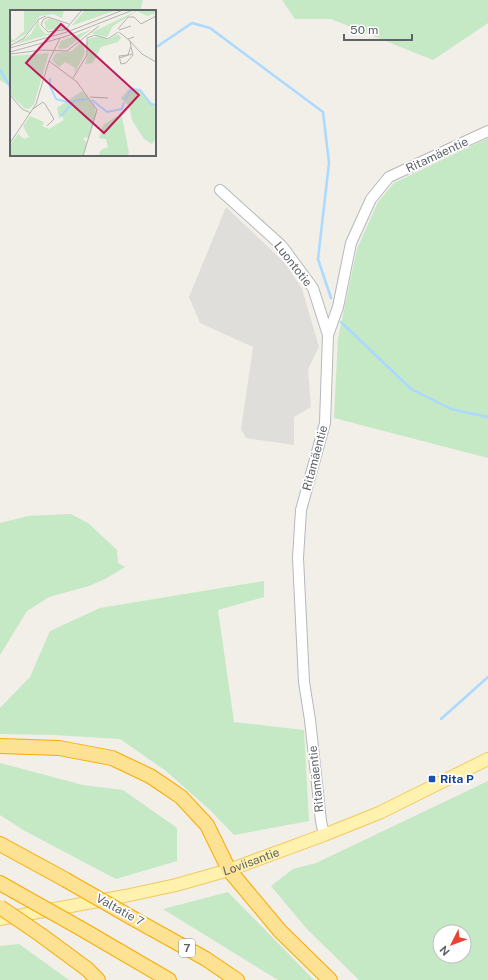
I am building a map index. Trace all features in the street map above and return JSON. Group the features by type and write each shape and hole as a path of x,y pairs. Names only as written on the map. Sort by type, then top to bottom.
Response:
{"highway":[{"path":"0,746 60,748 88,752 112,758 150,776 181,798 208,825 229,870 280,931 330,980"},
{"name":"Valtatie 7","path":"0,844 206,959 238,980"},
{"path":"0,883 169,980"},
{"path":"0,907 87,969 98,980"}],"main road":[{"name":"Loviisantie","path":"0,919 139,893 176,885 229,870 379,813 488,759"}],"street":[{"name":"Ritamäentie","path":"324,835 304,682 298,558 301,510 325,423 328,336 338,307 351,243 371,199 389,177 488,131"},
{"name":"Luontotie","path":"220,190 282,246 312,288 328,336"}],"shaded area":[{"path":"226,207 286,264 302,289 319,347 308,369 311,407 294,417 294,445 246,438 241,429 253,347 200,323 189,297"}],"green space":[{"path":"0,0 143,0 140,10 10,10 10,86 0,80"},
{"path":"282,0 488,0 488,23 433,60 331,19 295,19"},
{"path":"488,138 488,458 334,418 338,338 357,249 378,202 394,183"},
{"path":"71,514 88,523 117,550 118,563 125,567 105,579 89,586 49,597 27,611 0,655 0,523 28,516"},
{"path":"264,581 264,597 218,610 234,722 304,730 309,821 234,835 210,810 166,771 120,739 54,735 0,734 0,708 30,677 50,631 100,608"},
{"path":"0,763 83,785 123,790 177,828 177,861 116,879 25,831 0,815"},
{"path":"488,781 488,980 359,980 307,929 271,886 293,869 316,863"},
{"path":"228,892 314,980 278,980 163,909"},
{"path":"19,944 69,980 0,980 0,946"}],"waterway":[{"path":"156,47 192,23 210,28 323,112 329,163 318,259 331,298"},
{"path":"0,70 10,86"},
{"path":"341,322 411,389 451,409 488,416"},
{"path":"441,719 488,677"}],"place":[{"name":"Rita P","path":"432,779"}]}
